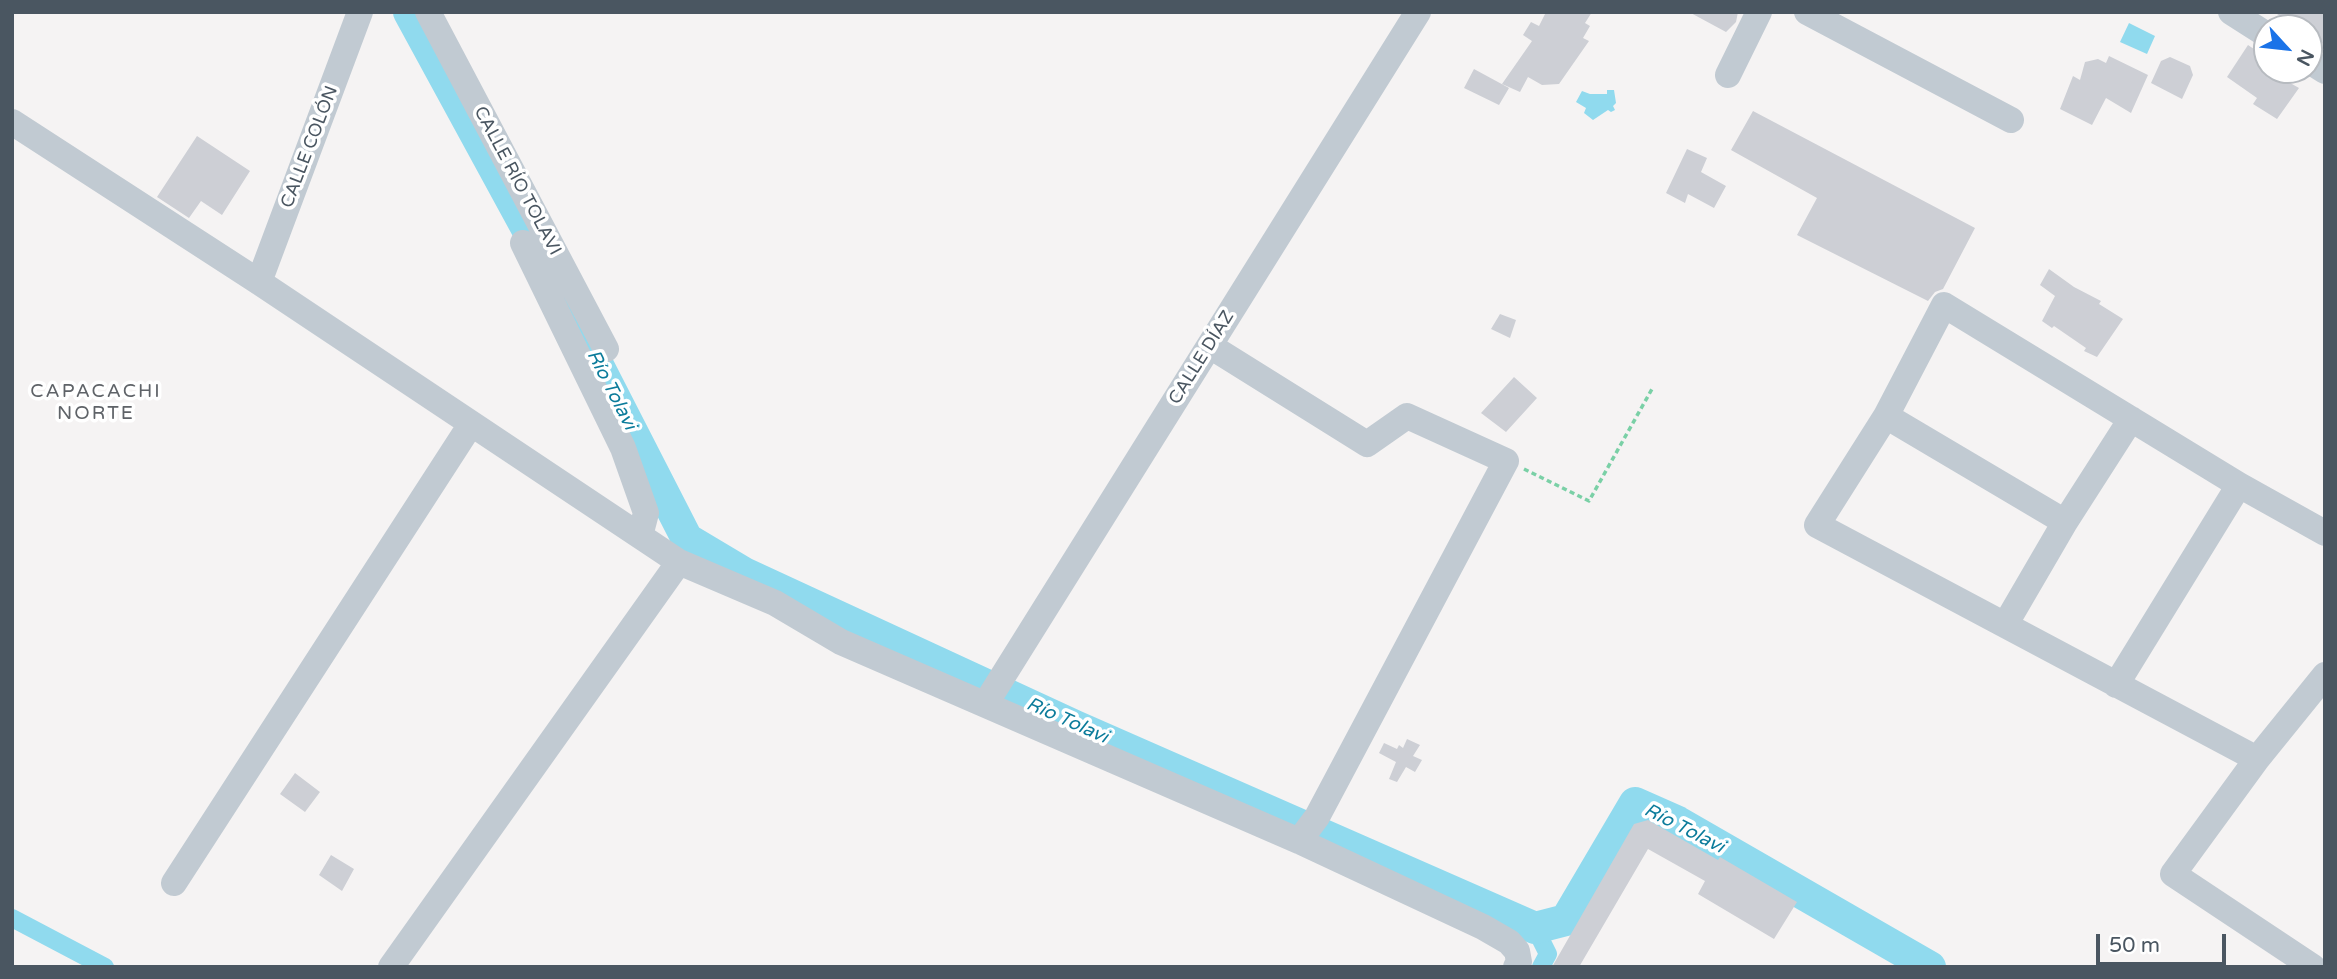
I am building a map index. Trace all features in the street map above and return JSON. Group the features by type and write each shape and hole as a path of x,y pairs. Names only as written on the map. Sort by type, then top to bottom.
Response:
{"street":[{"name":"CALLE COLÓN","path":"259,282 360,12"},
{"name":"CALLE RÍO TOLAVI","path":"428,12 606,349"},
{"name":"CALLE DÍAZ","path":"994,690 1418,12"},
{"path":"1728,75 1759,12"},
{"path":"1807,12 2011,120"},
{"path":"2231,12 2253,26"},
{"path":"12,122 259,282 678,562 775,603 841,642 994,690 1306,830 1509,942 1517,951 1519,962 1516,967"},
{"name":"CALLE RÍO TOLAVI","path":"523,243 624,448 646,513 640,537"},
{"path":"2257,760 1817,525 1886,416 1944,305 2239,485 2325,533"},
{"path":"1210,345 1367,444 1407,416 1506,461 1306,830"},
{"path":"1886,416 2065,522"},
{"path":"2005,625 2065,522 2131,419"},
{"path":"174,883 471,424"},
{"path":"2116,685 2239,485"},
{"path":"391,967 678,562"},
{"path":"2313,967 2173,874 2257,760 2325,675"}],"path":[{"path":"1506,461 1589,500 1652,389"}],"water":[{"path":"2129,23 2155,36 2147,54 2120,42"},
{"path":"1607,90 1614,90 1615,110 1608,110 1593,120 1584,113 1586,108 1576,102 1582,91 1607,94"}],"building":[{"path":"1546,12 1592,12 1585,23 1590,26 1583,38 1589,41 1559,84 1542,85 1528,77 1520,92 1502,84 1532,41 1523,35 1531,22 1539,26"},
{"path":"1689,12 1738,12 1736,22 1726,32"},
{"path":"2274,12 2325,12 2325,45 2323,14"},
{"path":"2248,45 2253,48 2253,84 2292,84 2299,88 2277,119 2253,104 2257,98 2227,77"},
{"path":"2109,56 2148,75 2131,113 2106,98 2092,125 2060,109 2073,76 2080,80 2085,62 2098,59 2106,63"},
{"path":"2170,57 2190,66 2193,75 2182,99 2151,83 2161,61"},
{"path":"1474,69 1509,88 1499,105 1464,88"},
{"path":"1753,111 1975,228 1943,289 1935,292 1928,301 1797,235 1817,198 1731,150"},
{"path":"197,136 250,171 222,215 201,201 189,218 157,197"},
{"path":"1687,149 1707,158 1701,172 1726,186 1714,208 1688,194 1685,203 1666,193"},
{"path":"2049,269 2074,287 2101,301 2099,304 2123,319 2097,357 2084,351 2086,348 2054,326 2052,328 2042,321 2055,296 2040,285"},
{"path":"1500,314 1516,320 1510,338 1491,329"},
{"path":"1514,377 1537,398 1506,432 1481,413"},
{"path":"1407,739 1420,745 1413,756 1422,760 1415,772 1406,767 1397,782 1389,779 1396,762 1379,753 1384,743 1397,749 1399,745 1403,748"},
{"path":"295,773 320,792 305,812 280,794"},
{"path":"1648,820 1718,860 1720,857 1797,902 1774,939 1698,894 1705,881 1648,849 1579,967 1552,967 1634,824"},
{"path":"331,855 354,869 342,891 319,875"}],"waterway":[{"name":"Río Tolavi","path":"409,12 543,258 687,539 744,573 1075,726 1535,928 1566,920 1635,803 1678,822 1930,967"},
{"path":"12,918 105,967"},
{"path":"1535,928 1548,954 1541,967"}],"district":[{"name":"CAPACACHI NORTE","path":"96,403"}]}
